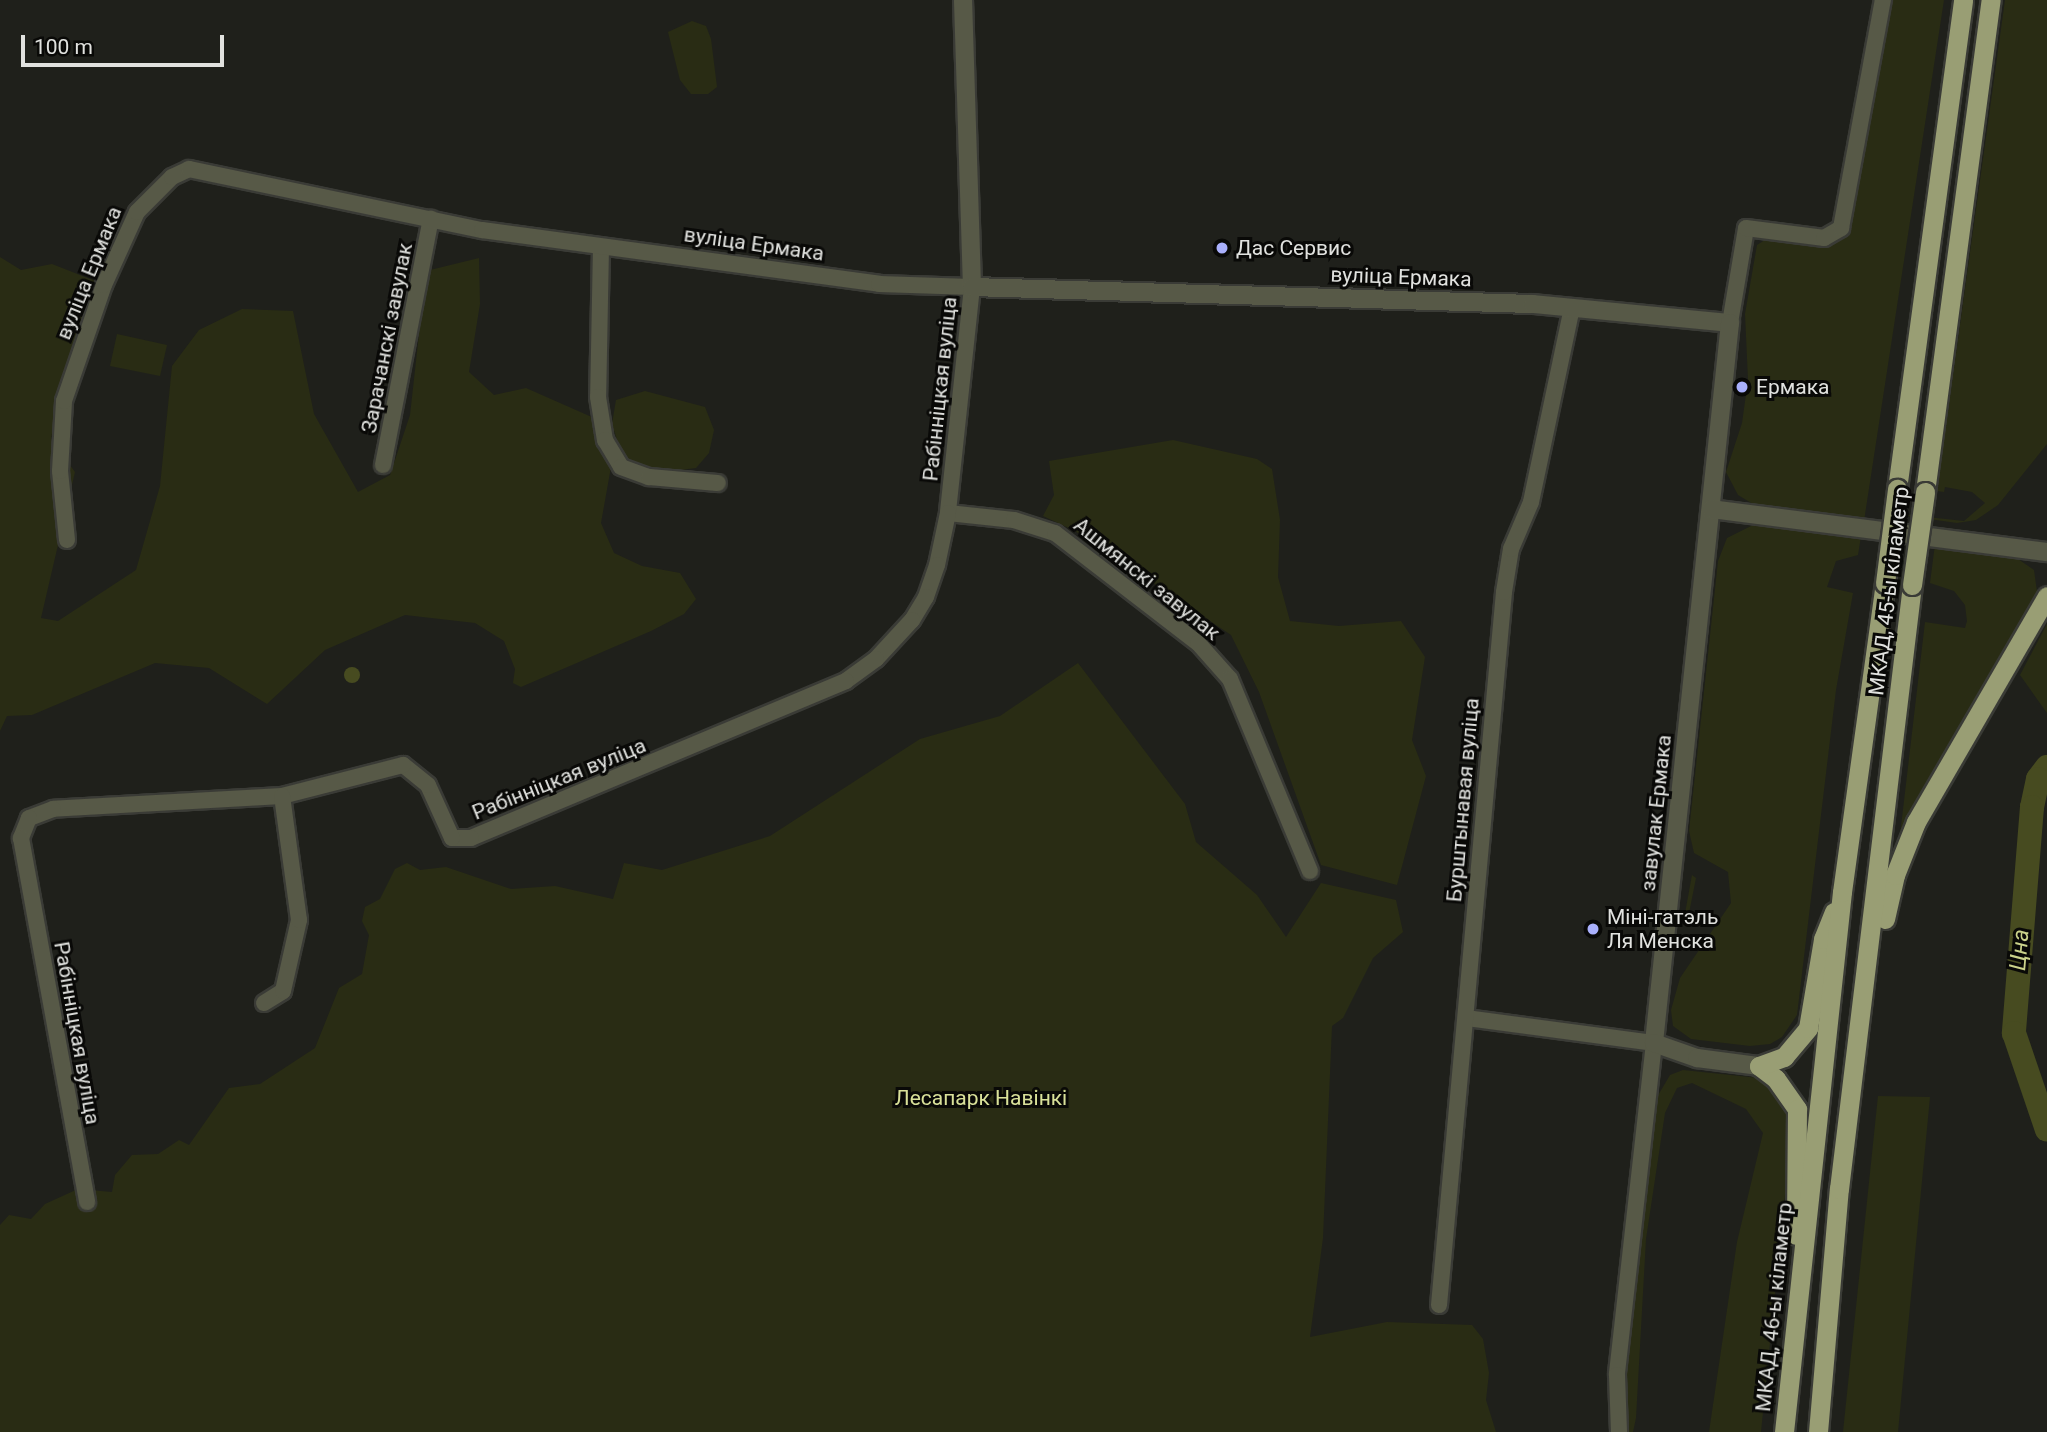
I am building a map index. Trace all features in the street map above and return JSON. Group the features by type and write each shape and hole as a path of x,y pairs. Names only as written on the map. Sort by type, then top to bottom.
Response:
{"highway":[{"name":"МКАД, 45-ы кіламетр","path":"1810,1186 1842,892 1963,0"},
{"name":"МКАД, 45-ы кіламетр","path":"1818,1432 1839,1189 1912,585 1992,0"},
{"path":"1860,1022 1879,967 1889,895 1916,822 2047,596"},
{"path":"1759,1066 1784,1057 1808,1028 1823,939 1842,892"},
{"path":"1759,1066 1776,1079 1797,1109 1799,1140 1793,1203 1799,1279"},
{"name":"МКАД, 46-ы кіламетр","path":"1784,1432 1810,1186"}],"street":[{"path":"963,0 972,286"},
{"path":"1730,323 1746,228 1824,238 1841,228 1883,0"},
{"name":"вуліца Ермака","path":"67,540 60,471 64,401 104,285 131,224 142,205 172,177 189,169 220,173 431,219 601,247 879,284 1573,307 1730,323"},
{"name":"Зарачанскі завулак","path":"383,465 431,219"},
{"path":"601,247 598,397 605,440 621,467 649,477 718,483"},
{"name":"Рабінніцкая вуліца","path":"87,1202 21,838 23,826 29,818 53,808 282,796 403,765 428,785 452,838 471,838 510,825 846,681 876,659 926,597 948,513 972,286"},
{"name":"Бурштынавая вуліца","path":"1438,1305 1504,592 1511,550 1531,502 1573,307"},
{"name":"завулак Ермака","path":"1619,1432 1619,1348 1730,323"},
{"path":"1711,509 2047,552"},
{"name":"Ашмянскі завулак","path":"948,513 1014,520 1055,533 1198,643 1230,679 1310,871"},
{"path":"264,1003 283,991 299,920 282,796"},
{"path":"1466,1018 1654,1043 1697,1058 1759,1066"}],"green space":[{"path":"1890,0 1944,0 1864,521 1753,504 1738,495 1726,472 1742,423 1748,380 1745,314 1757,245 1768,238 1822,244 1838,241 1850,229"},
{"path":"2005,0 2047,0 2047,444 1998,505 1976,520 1957,523 1873,511 1964,521 1985,503 1972,492 1945,487 1944,492 1937,491"},
{"path":"692,21 706,26 711,39 717,87 708,94 691,94 680,80 668,32"},
{"path":"0,257 21,270 52,264 108,286 60,387 51,439 75,472 41,618 58,621 136,570 160,486 172,366 199,330 242,309 293,311 314,414 358,492 390,475 410,415 426,271 479,258 480,304 469,372 494,395 526,388 594,418 611,467 601,523 614,553 642,566 680,573 696,599 684,614 651,631 521,687 513,683 515,669 504,641 475,623 405,615 325,650 267,704 209,668 155,663 32,715 7,716 0,731"},
{"path":"117,334 167,345 160,376 110,366"},
{"path":"645,391 705,407 714,430 709,453 696,468 658,473 631,463 619,446 612,424 616,400"},
{"path":"1173,440 1257,459 1272,469 1280,520 1278,577 1290,621 1339,626 1401,621 1425,657 1412,740 1426,776 1397,885 1321,865 1259,692 1231,635 1075,531 1043,516 1054,495 1049,461"},
{"path":"1753,525 1861,536 1858,555 1836,561 1827,587 1853,593 1836,690 1797,1015 1782,1037 1770,1044 1750,1046 1691,1039 1673,1026 1671,1010 1680,978 1731,903 1728,872 1694,853 1689,831 1718,561 1727,538"},
{"path":"1935,544 2018,559 2034,570 2038,599 2012,654 1900,835 1925,622 1965,628 1967,621 1965,605 1954,591 1930,583"},
{"path":"2047,624 2047,713 2020,675"},
{"name":"Лесапарк Навінкі","path":"1078,663 1185,804 1196,842 1257,895 1286,937 1321,883 1396,900 1403,932 1373,958 1343,1018 1332,1026 1323,1238 1310,1337 1387,1322 1472,1325 1483,1339 1489,1373 1486,1400 1496,1432 0,1432 0,1225 9,1215 31,1219 45,1204 78,1189 112,1192 115,1175 132,1155 158,1154 179,1140 189,1145 229,1088 260,1084 315,1048 339,988 362,974 369,935 362,921 365,907 380,899 395,869 407,863 420,870 446,867 511,889 555,886 613,899 624,863 662,870 770,836 920,739 1000,716"},
{"path":"1692,875 1696,878 1687,923 1684,919"},
{"path":"1683,1070 1759,1078 1784,1100 1792,1125 1761,1432 1709,1432 1737,1242 1763,1133 1746,1109 1692,1083 1677,1088 1665,1113 1646,1239 1636,1418 1633,1432 1624,1432 1623,1374 1641,1187 1648,1175 1657,1097 1670,1075"},
{"path":"1878,1096 1930,1097 1898,1432 1843,1432"}],"shaded area":[{"path":"352,667 360,675 352,683 344,675"}],"waterway":[{"name":"Цна","path":"2047,767 2038,779 2032,807 2014,1033 2047,1130"}],"place":[{"name":"Дас Сервис","path":"1222,248"},
{"name":"Ермака","path":"1742,387"},
{"name":"Міні-гатэль Ля Менска","path":"1593,929"}]}
